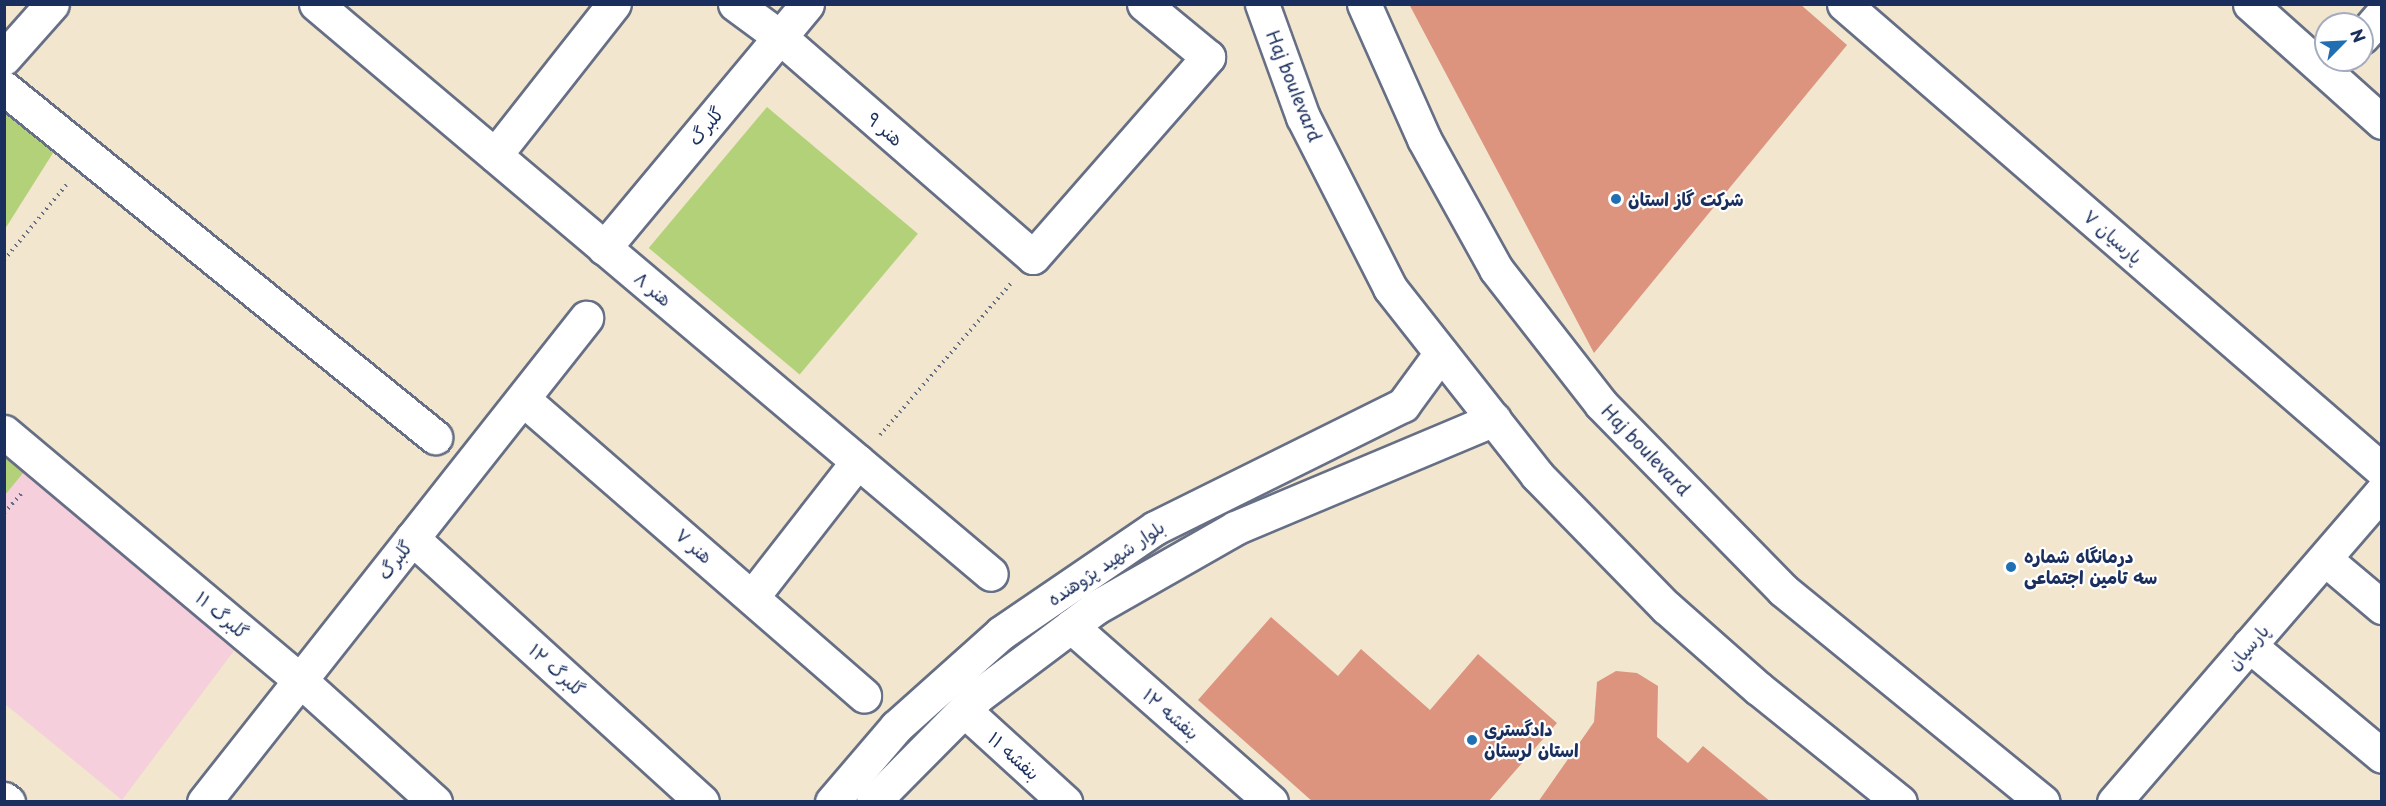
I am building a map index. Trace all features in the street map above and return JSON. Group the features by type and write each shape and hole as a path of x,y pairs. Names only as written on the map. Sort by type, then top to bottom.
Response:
{"street":[{"path":"4,58 52,4"},
{"name":"هنر ۸","path":"316,4 991,574"},
{"path":"495,155 614,4"},
{"name":"هنر ۹","path":"735,4 780,38 1033,257"},
{"name":"گلبرگ","path":"604,248 807,4"},
{"path":"1033,257 1208,57 1144,4"},
{"name":"Haj boulevard","path":"1262,4 1303,117 1390,288 1537,475 1666,607 1758,688 1900,801"},
{"name":"Haj boulevard","path":"1364,4 1424,139 1496,269 1601,404 1783,590 2043,801"},
{"name":"پارسیان ۷","path":"1844,4 2382,470"},
{"path":"2250,4 2314,52"},
{"path":"2339,72 2382,122"},
{"path":"4,88 435,437"},
{"name":"گلبرگ","path":"204,801 586,318"},
{"name":"بلوار شهید پژوهنده","path":"832,801 896,728 1001,633 1155,528 1402,405 1441,353"},
{"name":"هنر ۷","path":"523,399 864,695"},
{"name":"بلوار شهید پژوهنده","path":"873,801 964,710 1095,608 1235,528 1494,419"},
{"name":"گلبرگ ۱۱","path":"4,432 300,680 435,801"},
{"path":"752,597 858,461"},
{"name":"پارسیان","path":"2114,801 2382,492"},
{"name":"گلبرگ ۱۲","path":"412,538 702,801"},
{"path":"2325,559 2382,607"},
{"name":"بنفشه ۱۲","path":"1071,626 1271,801"},
{"path":"2249,645 2382,756"},
{"name":"بنفشه ۱۱","path":"964,710 1065,801"}],"path":[{"path":"4,260 89,157"},
{"path":"858,461 1033,257"}],"shaded area":[{"path":"24,472 239,644 122,800 5,704 5,495"}],"green space":[{"path":"5,101 58,145 5,229"},
{"path":"767,107 918,234 800,375 649,248"},
{"path":"5,456 24,472 5,495"}],"building":[{"name":"شرکت گاز استان","path":"1409,4 1800,4 1847,45 1594,353"},
{"path":"1271,617 1338,676 1361,649 1430,710 1478,654 1557,723 1488,802 1313,802 1198,700"},
{"path":"1616,671 1637,673 1658,686 1657,737 1688,763 1703,746 1771,802 1538,802 1594,722 1597,682"}],"place":[{"name":"شرکت گاز استان","path":"1616,199"},
{"name":"درمانگاه شماره سه تامین اجتماعی","path":"2011,567"},
{"name":"دادگستری استان لرستان","path":"1472,740"}]}
